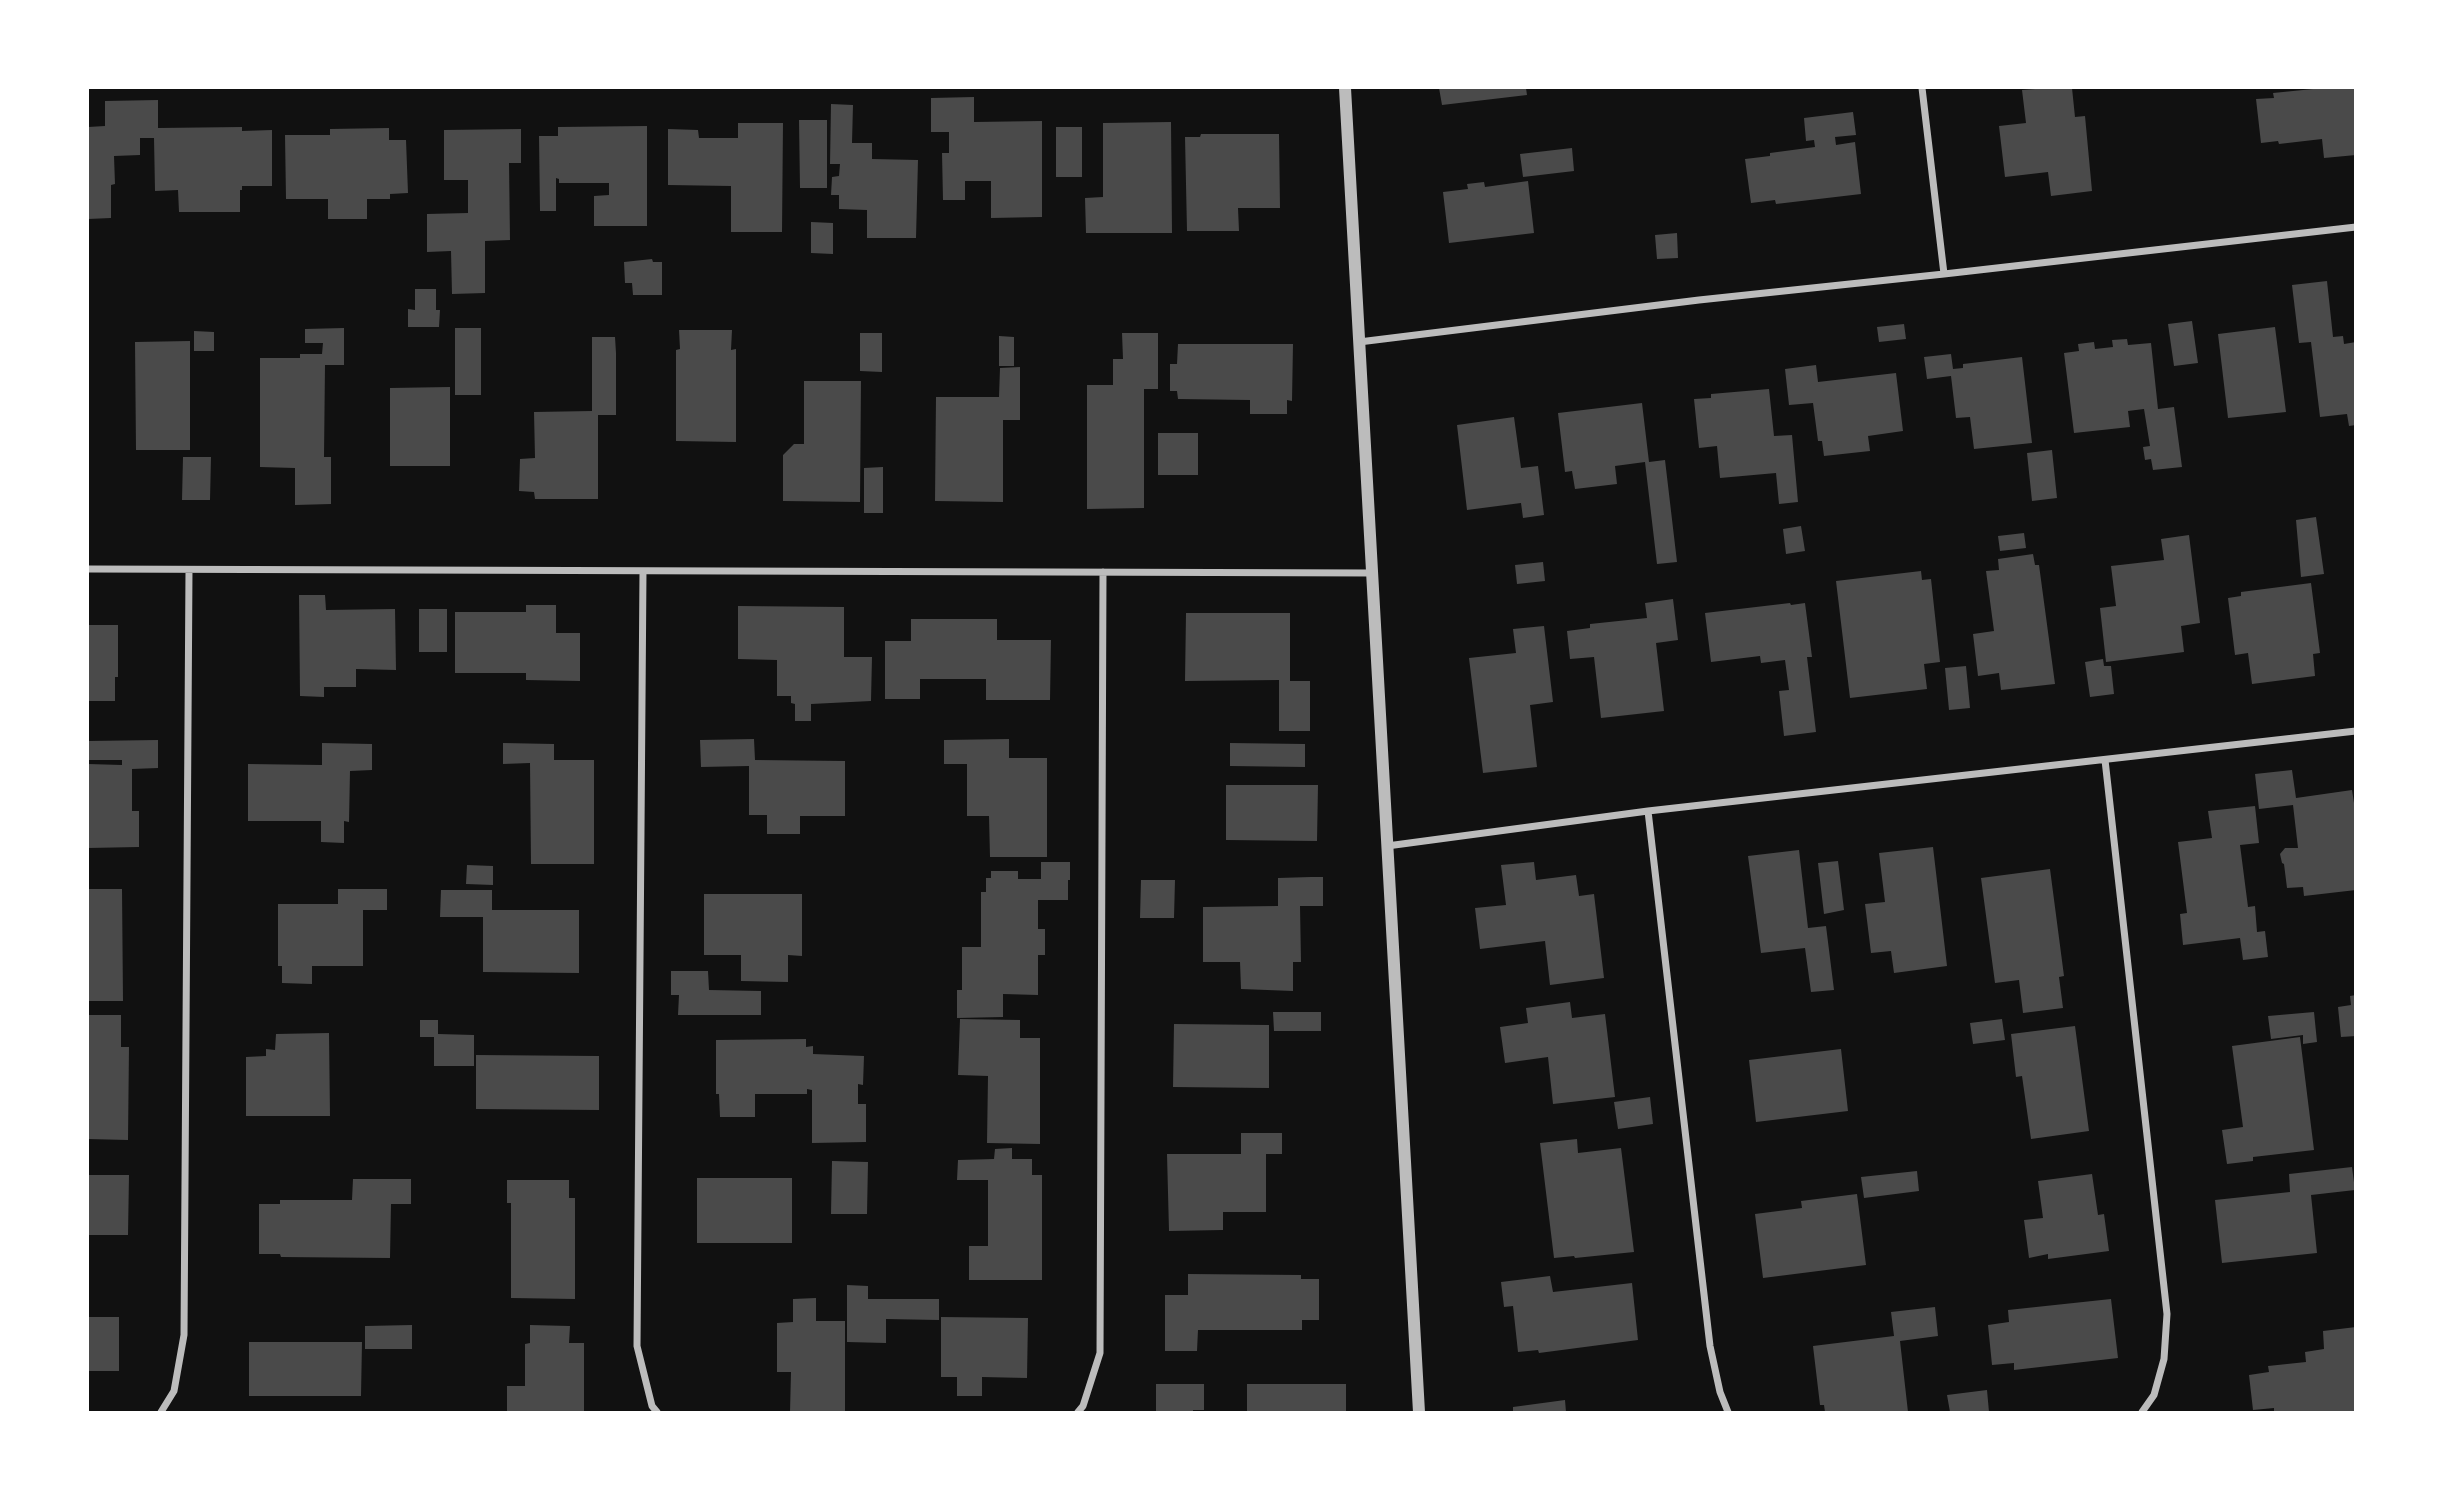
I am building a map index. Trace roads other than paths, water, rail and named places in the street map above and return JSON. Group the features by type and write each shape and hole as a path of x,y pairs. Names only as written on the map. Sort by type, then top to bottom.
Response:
{"street":[{"path":"1345,88 1419,1412"},
{"path":"1922,88 1944,274"},
{"path":"1359,342 1699,300 2356,227"},
{"path":"88,569 1372,573"},
{"path":"161,1412 174,1391 184,1335 189,570"},
{"path":"643,571 637,1346 652,1406 657,1412"},
{"path":"1078,1412 1083,1406 1100,1353 1103,572"},
{"path":"1387,846 1648,811 2356,732"},
{"path":"2105,760 2167,1314 2164,1359 2154,1395 2142,1412"},
{"path":"1648,811 1710,1346 1720,1392 1728,1412"}]}
